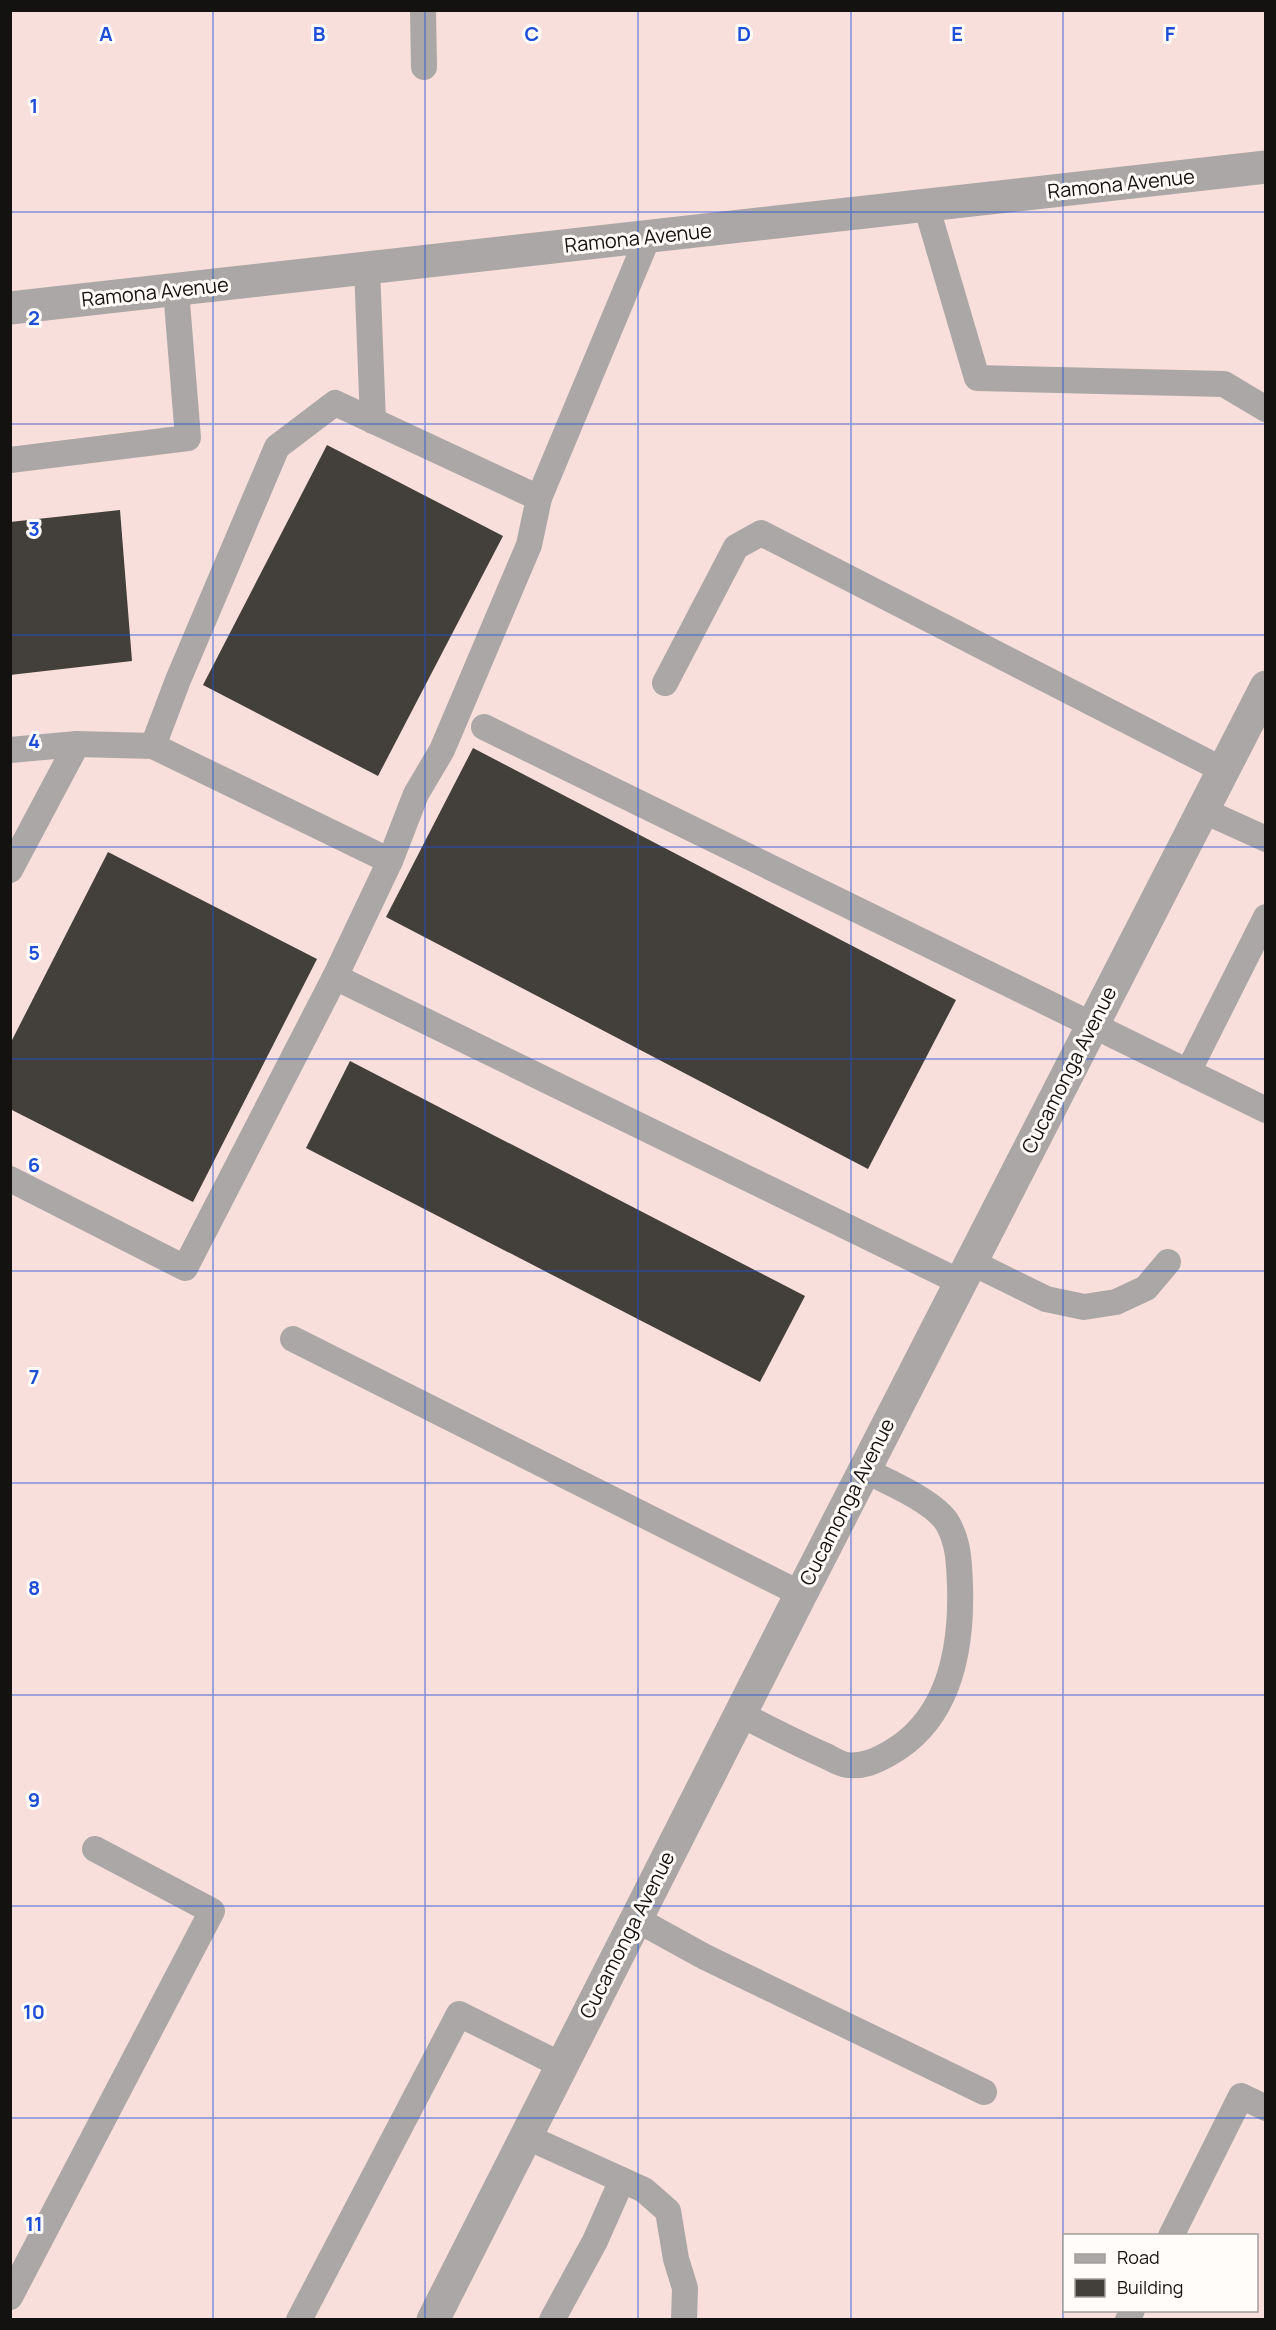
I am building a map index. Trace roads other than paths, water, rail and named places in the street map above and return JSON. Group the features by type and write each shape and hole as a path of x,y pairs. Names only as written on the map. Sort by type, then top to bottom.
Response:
{"street":[{"name":"Ramona Avenue","path":"10,308 1266,167"},
{"name":"Cucamonga Avenue","path":"433,2319 965,1272 1266,687"}],"lane":[{"path":"423,10 424,67"},
{"path":"926,205 977,378 1224,384 1266,409"},
{"path":"10,1179 185,1268 335,977 390,861 417,794 442,750 530,545 539,498 648,237"},
{"path":"368,268 374,421"},
{"path":"10,460 188,438 176,290"},
{"path":"153,746 178,680 277,447 335,402 539,498"},
{"path":"665,683 736,547 760,533 1222,770"},
{"path":"484,727 1266,1110"},
{"path":"10,750 76,744 153,746 390,861"},
{"path":"10,870 76,744"},
{"path":"1202,810 1266,839"},
{"path":"1188,1072 1266,917"},
{"path":"335,977 965,1272 1046,1299 1084,1307 1116,1302 1146,1288 1168,1262"},
{"path":"293,1339 801,1594"},
{"path":"740,1714 846,1765 872,1763 897,1749 916,1733 940,1702 951,1674 958,1645 960,1593 958,1546 947,1521 915,1495 864,1470"},
{"path":"10,2297 212,1911 94,1849"},
{"path":"636,1919 705,1957 984,2092"},
{"path":"299,2319 459,2014 561,2065"},
{"path":"1172,2234 1241,2096 1266,2108"},
{"path":"525,2136 644,2190 668,2211 676,2259 685,2288 684,2319"},
{"path":"552,2319 595,2241 622,2180"}]}
